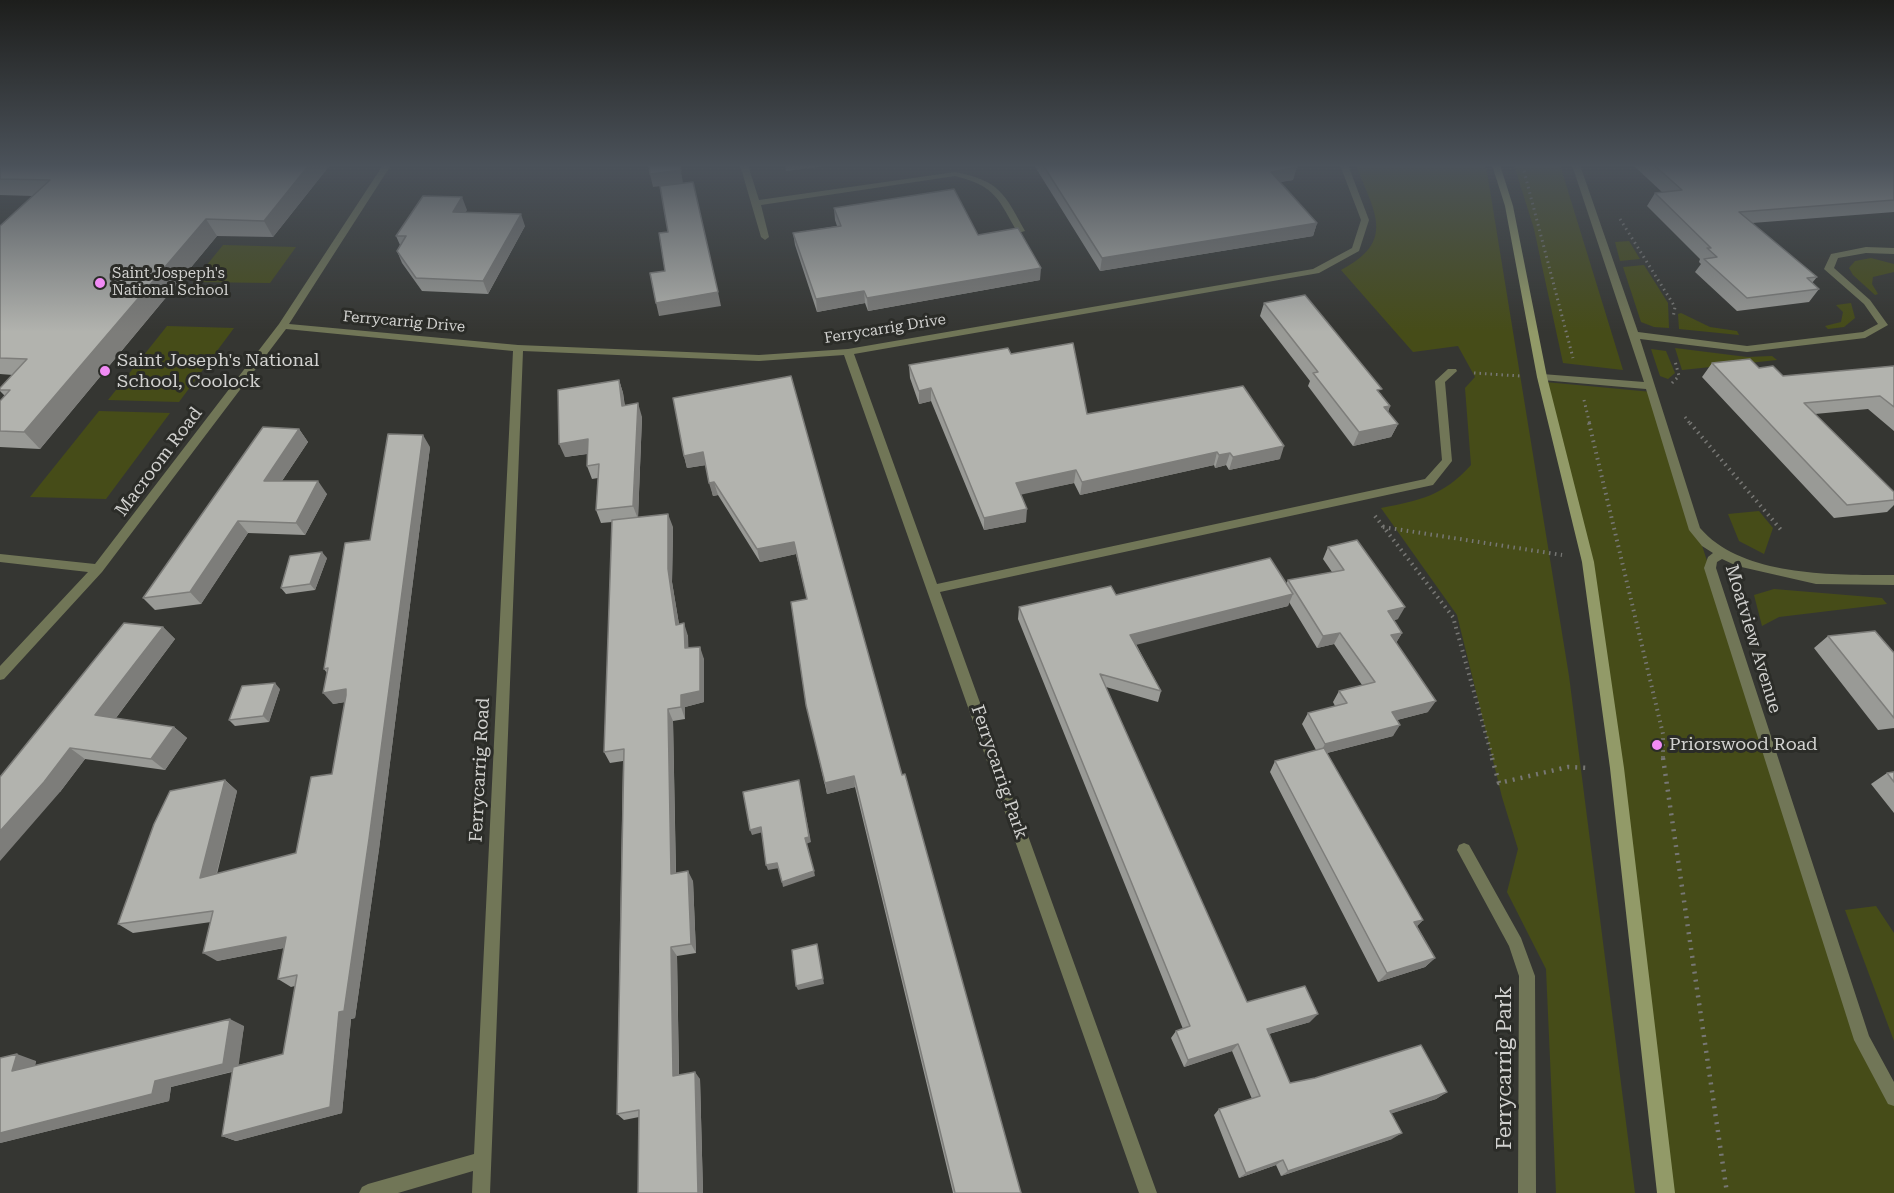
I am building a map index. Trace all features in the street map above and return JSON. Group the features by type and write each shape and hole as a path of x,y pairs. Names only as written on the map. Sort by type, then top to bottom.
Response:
{"street":[{"name":"Macroom Road","path":"0,675 98,569 283,326 351,221"},
{"path":"761,221 765,237"},
{"path":"1016,221 1022,231"},
{"name":"Ferrycarrig Drive","path":"283,326 518,348 759,358 848,352 1316,271 1356,249 1365,221"},
{"path":"1512,221 1542,377 1588,562 1617,768 1666,1193"},
{"name":"Moatview Avenue","path":"1595,221 1634,335 1695,530 1720,554 1712,560 1710,568 1862,1040 1894,1098"},
{"path":"1634,335 1747,349 1864,335 1883,325 1867,302 1829,268 1834,256 1866,250 1894,251"},
{"name":"Ferrycarrig Road","path":"481,1193 518,348"},
{"name":"Ferrycarrig Park","path":"848,352 1148,1193"},
{"path":"934,589 1429,482 1448,461 1440,381 1452,371"},
{"path":"1542,377 1650,386"},
{"path":"1720,554 1737,562 1816,579 1894,580"},
{"path":"0,558 98,569"},
{"name":"Ferrycarrig Park","path":"1464,850 1516,943 1527,976 1527,1193"},
{"path":"368,1193 482,1160"}],"path":[{"path":"1538,221 1579,380 1663,734 1662,755 1728,1193"},
{"path":"1452,371 1542,377"},
{"path":"1361,495 1382,527 1453,617 1499,783 1568,767 1617,768"},
{"path":"1382,527 1536,549 1588,562"}],"green space":[{"path":"1375,221 1495,221 1569,676 1635,1193 1556,1193 1546,969 1507,892 1518,849 1502,797 1457,615 1381,508 1420,499 1441,490 1471,465 1465,388 1475,377 1458,346 1413,352 1341,270 1370,248 1375,236"},
{"path":"1531,221 1577,221 1623,370 1563,363"},
{"path":"1629,241 1640,259 1620,261 1615,242"},
{"path":"223,245 296,247 270,283 193,282"},
{"path":"1871,258 1894,264 1894,272 1873,277 1872,284 1878,294 1875,295 1853,275 1849,268 1855,261"},
{"path":"1644,265 1668,303 1669,328 1654,327 1641,322 1623,267"},
{"path":"1851,303 1855,318 1844,327 1828,329 1825,326 1841,322 1843,312 1836,305"},
{"path":"1681,313 1710,327 1737,331 1739,335 1679,329 1678,314"},
{"path":"167,326 234,328 179,402 108,400"},
{"path":"1675,348 1747,357 1772,356 1777,360 1682,370"},
{"path":"1651,349 1666,351 1675,373 1668,379 1660,376"},
{"path":"1545,382 1652,392 1866,1049 1894,1100 1894,1193 1669,1193 1583,536"},
{"path":"99,411 170,413 106,499 30,497"},
{"path":"1759,511 1773,528 1764,554 1739,541 1728,514"},
{"path":"1774,589 1882,598 1887,604 1779,617 1762,626 1754,595"},
{"path":"1876,906 1894,933 1894,1041 1845,910"}],"building":[{"path":"6,221 205,221 24,432 0,431 0,401 10,390 0,390 0,388 27,359 0,358 0,226"},
{"path":"406,221 517,221 483,281 416,278 397,251 406,236 396,236"},
{"path":"666,221 702,221 718,292 656,303 650,273 665,271 659,233 668,232"},
{"path":"839,221 971,221 978,235 1018,228 1041,268 867,298 864,291 816,299 793,233 841,226"},
{"path":"1078,221 1315,221 1317,223 1102,258"},
{"path":"1683,221 1749,221 1817,277 1807,278 1819,289 1747,298 1704,259 1717,257 1707,248 1711,248"},
{"path":"1305,295 1382,389 1377,390 1390,406 1384,407 1398,424 1359,432 1313,373 1318,372 1264,303"},
{"path":"1073,343 1087,414 1243,386 1284,446 1233,457 1230,453 1219,455 1217,452 1082,482 1076,470 1016,483 1027,509 984,518 931,388 919,391 909,365 1008,348 1011,354"},
{"path":"1750,359 1759,368 1773,366 1783,376 1894,366 1894,407 1880,396 1804,403 1894,492 1894,500 1847,505 1712,363"},
{"path":"791,376 902,775 905,774 1021,1193 955,1193 854,776 825,783 806,705 791,602 807,599 794,542 757,549 714,482 709,483 703,452 684,456 673,398"},
{"path":"619,380 622,406 638,403 633,506 596,510 599,464 587,466 588,439 559,444 558,390"},
{"path":"263,427 299,429 264,481 318,481 296,523 238,521 190,592 143,598"},
{"path":"388,434 423,435 344,1011 339,1012 330,1107 222,1136 233,1067 283,1054 297,975 278,979 286,937 203,953 213,911 118,924 154,824 170,791 225,780 200,878 296,853 311,777 332,774 346,695 346,689 323,693 328,668 324,669 345,543 370,540"},
{"path":"668,514 668,569 676,625 684,623 685,648 700,647 700,691 681,695 681,707 668,709 671,874 688,871 691,944 671,947 673,1076 695,1072 698,1193 638,1193 639,1110 617,1114 624,749 604,752 612,520"},
{"path":"1357,540 1405,607 1388,611 1402,633 1391,635 1436,701 1392,712 1400,725 1325,744 1308,713 1347,703 1339,691 1375,682 1340,633 1323,636 1288,580 1344,570 1328,547"},
{"path":"322,552 310,584 281,588 290,556"},
{"path":"1270,558 1293,594 1130,635 1161,691 1100,674 1247,1002 1305,986 1318,1014 1267,1029 1290,1083 1315,1078 1421,1045 1447,1092 1390,1111 1402,1133 1288,1171 1283,1160 1246,1173 1219,1109 1260,1096 1238,1044 1188,1060 1176,1031 1190,1026 1019,607 1111,586 1116,595"},
{"path":"124,623 163,627 95,715 174,727 151,759 70,748 44,782 0,831 0,777"},
{"path":"1875,631 1894,653 1894,718 1828,636"},
{"path":"275,683 263,716 229,720 242,686"},
{"path":"1324,748 1423,920 1414,922 1435,958 1387,973 1275,761"},
{"path":"1894,772 1894,782 1887,773"},
{"path":"799,780 809,837 805,838 814,871 782,882 777,863 766,865 761,827 750,830 743,792"},
{"path":"817,944 823,979 796,986 792,950"},
{"path":"230,1019 223,1064 155,1081 152,1094 0,1133 0,1058 17,1054 12,1071"}],"place":[{"name":"Saint Jospeph's National School","path":"100,283"},
{"name":"Saint Joseph's National School, Coolock","path":"105,371"},
{"name":"Priorswood Road","path":"1657,745"}]}
